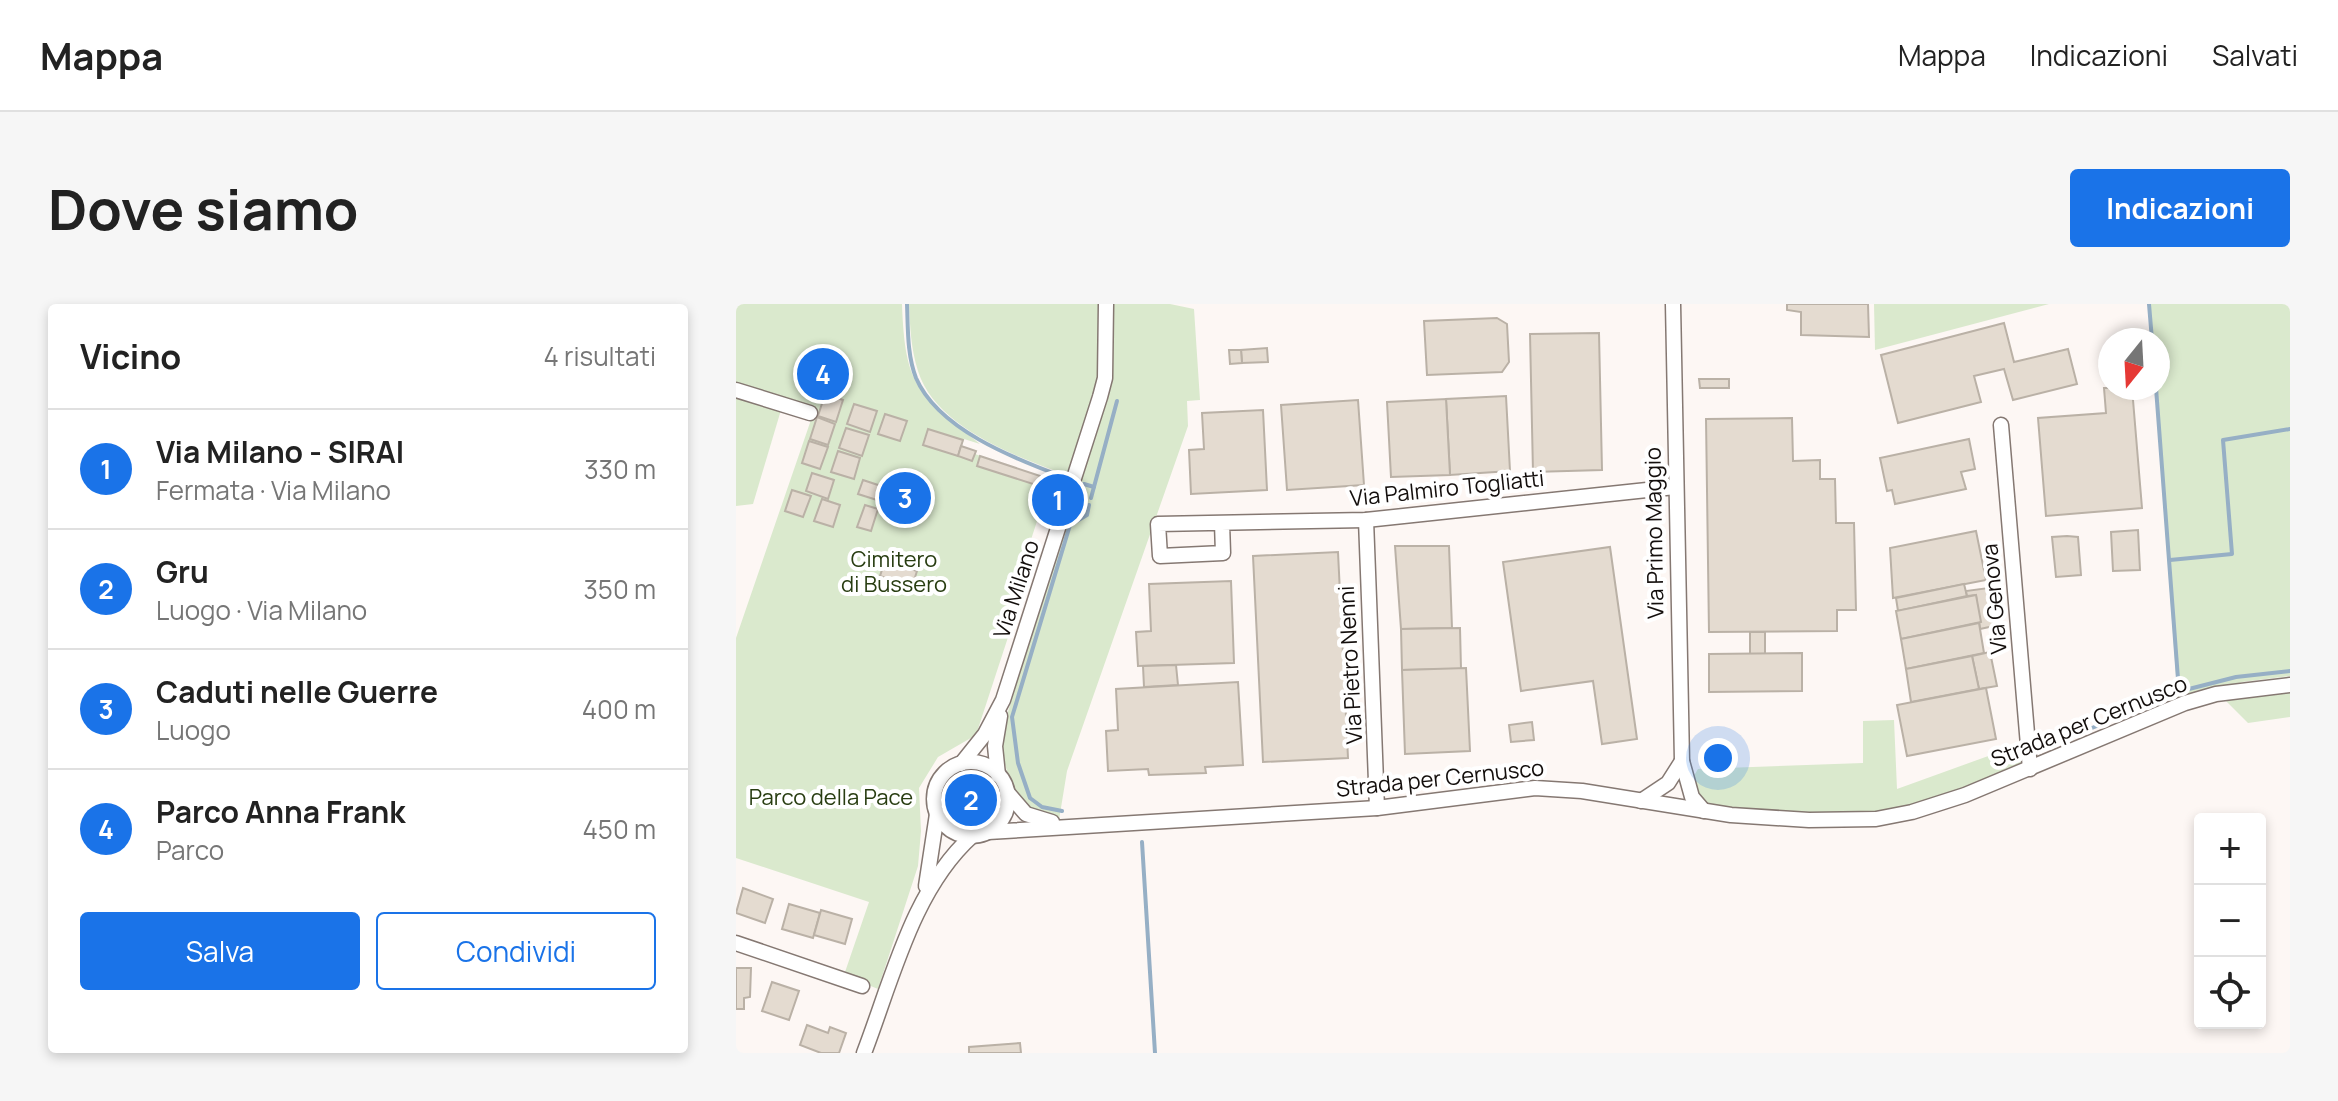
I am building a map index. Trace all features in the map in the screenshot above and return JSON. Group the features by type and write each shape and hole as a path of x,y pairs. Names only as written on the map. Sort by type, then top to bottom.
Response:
{"street":[{"name":"Via Milano","path":"1007,792 998,775 995,746 1003,700 1104,384 1106,304"},
{"name":"Via Primo Maggio","path":"1673,304 1682,761 1697,805 1704,811"},
{"path":"736,390 810,413"},
{"name":"Via Genova","path":"2001,425 2030,769"},
{"name":"Via Palmiro Togliatti","path":"1222,523 1223,553 1160,556 1158,524 1366,520 1675,487"},
{"name":"Via Pietro Nenni","path":"1366,520 1377,808"},
{"name":"Strada per Cernusco","path":"988,832 1377,808 1535,788 1576,790 1704,811 1791,819 1876,819 1937,805 2030,769 2154,714 2216,694 2290,685"},
{"name":"Via Milano","path":"923,902 937,814 934,797 938,784 948,771 961,764 985,734 1003,700"},
{"path":"1641,801 1668,783 1682,761"},
{"path":"961,764 981,764 998,775"},
{"path":"1668,783 1668,796 1675,807 1683,802 1688,781"},
{"path":"937,814 951,830 972,836 988,832 1005,813 1007,792"},
{"name":"Strada per Cernusco","path":"1007,792 1029,815 1076,826"},
{"name":"Via Milano","path":"864,1053 923,902 946,863 972,836"},
{"path":"736,943 862,986"}],"green space":[{"path":"736,304 902,304 907,355 919,387 942,413 980,444 964,439 962,446 976,451 975,454 1058,482 1048,511 1041,509 1022,567 1030,570 976,735 938,757 919,788 921,831 918,866 878,989 844,975 869,902 736,858 736,638 813,414 736,390"},
{"path":"909,304 1170,304 1194,309 1200,400 1187,401 1188,426 1067,771 1059,820 1024,808 1007,771 1002,732 1077,479 985,440 943,410 928,392 918,371 912,346"},
{"path":"1874,304 2049,304 1875,350"},
{"path":"2149,304 2290,304 2290,676 2242,682 2178,703 2156,400 2170,400 2170,328 2151,328"},
{"path":"736,396 781,410 753,504 736,506"},
{"path":"2290,685 2290,717 2248,723 2219,694"},
{"path":"1894,720 1897,789 2027,742 2030,768 1891,816 1705,811 1689,784 1698,769 1863,763 1863,721"},
{"path":"971,774 989,782 997,800 989,818 971,826 953,818 945,800 953,782"}],"building":[{"path":"1787,304 1868,304 1869,337 1801,335 1801,312 1787,310"},
{"path":"1497,318 1507,324 1509,362 1502,372 1427,375 1424,321"},
{"path":"2004,323 2014,362 2068,349 2077,384 2013,400 2004,369 1974,376 1981,402 1898,423 1881,355"},
{"path":"1599,333 1602,470 1533,472 1530,334"},
{"path":"1267,348 1268,362 1242,363 1241,350"},
{"path":"1229,350 1241,350 1242,363 1230,364"},
{"path":"1699,379 1729,379 1729,388 1700,388"},
{"path":"825,394 843,400 836,422 818,416"},
{"path":"1506,396 1510,471 1450,475 1446,399"},
{"path":"1446,399 1450,475 1391,477 1387,402"},
{"path":"1358,400 1364,485 1287,490 1281,405"},
{"path":"2105,400 2133,400 2142,508 2046,516 2038,418 2106,413"},
{"path":"854,404 877,411 870,432 847,424"},
{"path":"1263,410 1267,490 1191,494 1189,450 1204,449 1202,413"},
{"path":"885,414 907,421 900,441 878,434"},
{"path":"817,417 835,424 828,445 810,439"},
{"path":"1792,418 1793,461 1820,460 1820,479 1835,479 1836,523 1854,523 1856,610 1837,610 1837,631 1709,632 1706,419"},
{"path":"846,428 869,435 862,456 839,448"},
{"path":"928,429 963,440 958,456 923,445"},
{"path":"1969,439 1975,469 1961,472 1966,489 1895,504 1892,490 1887,491 1880,458"},
{"path":"809,441 828,447 820,469 802,463"},
{"path":"961,446 976,451 972,461 958,456"},
{"path":"838,451 860,458 854,479 831,472"},
{"path":"980,456 1058,482 1055,491 977,466"},
{"path":"812,473 834,480 828,499 806,491"},
{"path":"910,478 916,478 921,486 919,492 910,494 905,489 905,483"},
{"path":"863,480 884,487 880,501 858,494"},
{"path":"792,490 811,496 803,517 785,511"},
{"path":"822,499 840,505 833,527 814,521"},
{"path":"901,504 914,508 910,520 897,516"},
{"path":"865,505 878,509 871,531 857,527"},
{"path":"2138,530 2140,570 2113,571 2111,532"},
{"path":"1976,531 1986,580 1893,598 1890,548"},
{"path":"2052,537 2078,537 2081,575 2056,577"},
{"path":"1395,546 1449,546 1452,628 1401,629"},
{"path":"1610,547 1637,739 1602,744 1593,681 1521,691 1503,562"},
{"path":"1338,552 1348,758 1263,762 1253,556"},
{"path":"885,561 917,571 912,587 880,576"},
{"path":"1231,581 1234,663 1138,666 1136,632 1151,631 1149,584"},
{"path":"1964,584 1967,596 1898,611 1896,598"},
{"path":"1988,588 1994,626 1980,629 1976,595 1967,596 1966,591"},
{"path":"1976,595 1981,622 1901,639 1896,611"},
{"path":"1979,623 1984,653 1906,669 1901,639"},
{"path":"1460,628 1461,669 1402,670 1401,629"},
{"path":"1750,632 1765,632 1765,654 1750,654"},
{"path":"1990,652 1997,686 1979,689 1972,656"},
{"path":"1802,653 1802,691 1709,692 1709,654"},
{"path":"1972,656 1979,689 1911,702 1906,669"},
{"path":"1176,665 1178,685 1144,687 1143,666"},
{"path":"1466,668 1470,751 1405,754 1402,670"},
{"path":"1238,682 1243,765 1205,767 1206,773 1149,775 1148,769 1108,771 1106,731 1118,730 1116,689"},
{"path":"1986,688 1996,739 1907,756 1897,705"},
{"path":"1532,722 1534,740 1511,742 1509,725"},
{"path":"743,888 773,899 765,923 736,913"},
{"path":"789,904 820,913 813,938 782,929"},
{"path":"821,910 852,919 845,944 814,935"},
{"path":"736,968 751,968 750,997 744,998 744,1009 736,1009"},
{"path":"772,982 799,991 789,1020 762,1011"},
{"path":"807,1025 828,1033 830,1027 846,1033 839,1053 821,1053 800,1045"},
{"path":"1020,1043 1021,1053 969,1053 969,1047"}],"waterway":[{"path":"907,304 908,341 916,378 941,412 959,427 1000,451 1061,476"},
{"path":"2149,304 2151,328"},
{"path":"2157,400 2179,692"},
{"path":"1091,498 1117,401"},
{"path":"2170,560 2232,554 2223,440 2290,429"},
{"path":"1084,484 1094,487"},
{"path":"1062,811 1042,807 1030,798 1018,763 1012,717 1070,525 1087,515 1089,505"},
{"path":"2060,741 2185,690 2236,677 2290,671"},
{"path":"1142,842 1155,1053"}],"place":[{"name":"Parco Anna Frank","path":"823,374"},
{"name":"Caduti nelle Guerre","path":"905,498"},
{"name":"Via Milano - SIRAI","path":"1058,500"},
{"name":"Gru","path":"971,800"}],"park label":[{"name":"Cimitero di Bussero","path":"894,572"},
{"name":"Parco della Pace","path":"831,797"}]}
